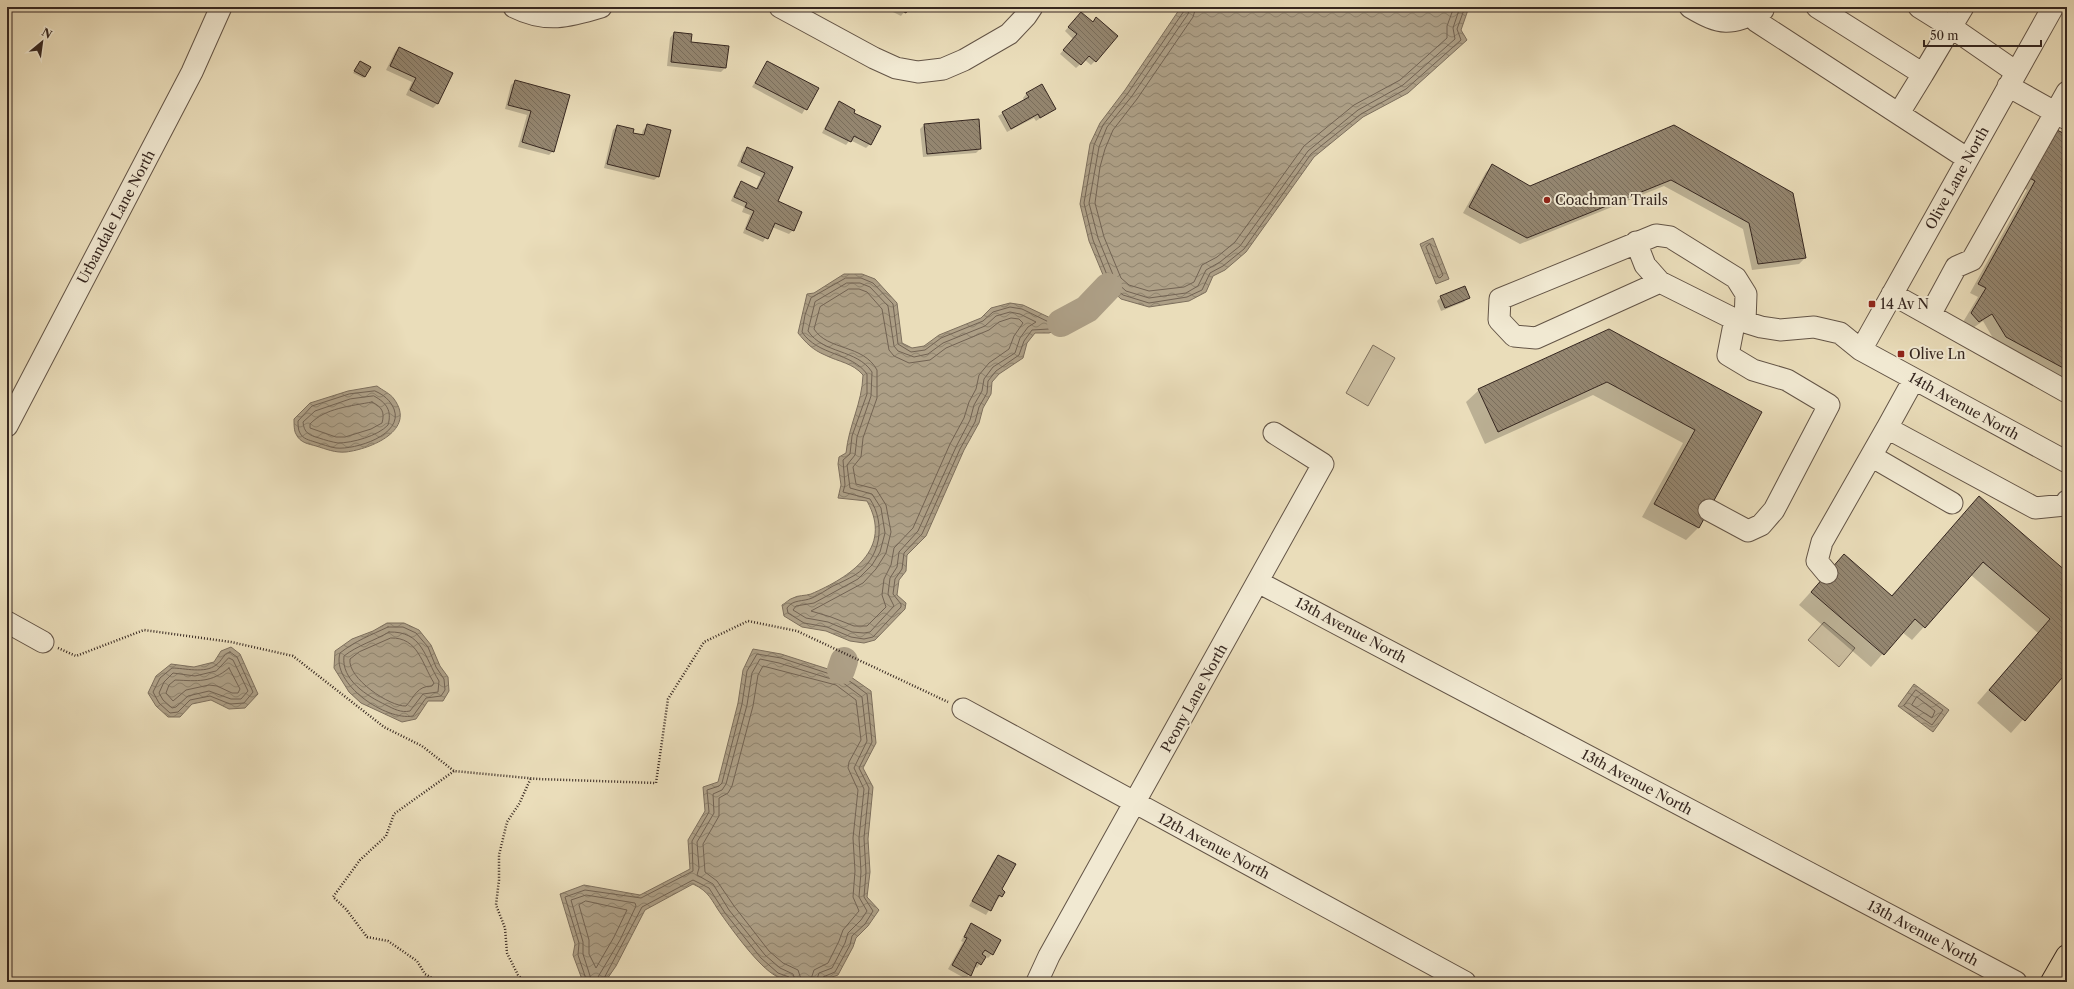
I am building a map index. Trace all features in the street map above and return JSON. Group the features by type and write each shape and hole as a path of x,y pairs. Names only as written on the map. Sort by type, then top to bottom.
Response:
{"main road":[{"path":"2052,982 2067,956"}],"street":[{"name":"Urbandale Lane North","path":"7,426 192,72 221,7"},
{"path":"514,7 528,14 547,18 566,17 601,7"},
{"path":"780,7 874,58 896,68 918,72 943,69 964,60 1009,34 1026,16 1032,7"},
{"path":"1690,7 1709,19 1728,23 1743,19 1764,8"},
{"path":"1817,7 1923,74"},
{"path":"1919,7 1951,27 2012,79 2061,116"},
{"path":"1899,113 1963,7"},
{"name":"Olive Lane North","path":"1861,350 2053,7"},
{"path":"1764,8 1756,20 1968,159"},
{"path":"1930,315 1956,267 1972,260 2061,116 2067,92"},
{"path":"1636,242 1645,265 1660,282 1536,338 1514,336 1499,320 1500,299 1636,242 1656,235 1670,238 1736,278 1746,294 1740,321 1728,355 1753,370 1787,380 1829,405 1774,510 1761,525 1748,530 1709,510"},
{"name":"14th Avenue North","path":"1660,282 1740,321 1780,330 1814,327 1840,333 1861,350 2067,462"},
{"path":"1892,294 2067,392"},
{"path":"1827,573 1817,561 1822,542 1914,379"},
{"path":"1887,428 2035,508 2066,504"},
{"name":"Peony Lane North","path":"1036,982 1324,464 1274,432"},
{"path":"1871,456 1952,503"},
{"name":"13th Avenue North","path":"1258,582 2016,982"},
{"path":"7,622 43,642"},
{"name":"12th Avenue North","path":"963,709 1465,982"}],"path":[{"path":"43,642 76,656 144,630 231,642 293,656 384,728 422,746 454,771 531,778 656,783 668,699 704,642 748,621 797,631 963,709"},
{"path":"439,982 426,974 417,961 388,941 368,937 346,909 333,898 360,860 386,836 394,814 454,771"},
{"path":"524,982 518,975 507,953 505,928 496,905 499,880 499,855 507,822 519,804 531,778"}],"shaded area":[{"path":"1373,345 1395,358 1368,406 1346,393"},
{"path":"1824,622 1855,648 1839,667 1808,640"}],"water":[{"path":"1181,7 1469,7 1461,30 1467,40 1408,93 1363,117 1314,157 1246,252 1225,270 1213,276 1206,292 1189,301 1149,307 1121,299 1108,287 1089,241 1080,204 1090,144 1100,123 1125,90"},
{"path":"1433,238 1449,279 1436,284 1420,244"},
{"path":"844,274 862,274 875,279 897,303 902,343 912,348 924,346 939,335 981,318 991,308 1010,303 1023,305 1061,323 1060,329 1049,333 1035,333 1027,343 1023,358 999,374 992,382 991,394 983,408 979,423 964,450 926,536 907,555 906,571 899,580 897,595 906,603 905,609 875,640 864,643 850,641 826,631 802,627 784,616 782,605 790,599 811,594 826,587 853,570 864,559 871,547 875,533 874,518 867,501 838,498 841,485 838,464 839,457 846,453 860,395 863,375 850,365 817,351 798,333 807,294 814,293"},
{"path":"377,386 393,397 400,410 400,420 396,429 388,436 367,447 346,452 338,452 308,444 298,437 294,427 294,419 310,403 348,391"},
{"path":"387,623 404,623 419,630 431,645 440,666 448,677 449,691 443,701 428,701 416,719 402,722 361,703 349,692 334,668 335,651 352,639 373,631"},
{"path":"231,647 240,654 258,694 245,708 229,709 211,700 192,704 180,717 168,717 156,706 148,693 156,676 171,664 194,667 214,662 221,651"},
{"path":"753,649 781,654 831,670 841,670 871,691 876,743 863,768 873,787 868,839 870,872 867,897 879,910 868,926 856,938 853,947 838,975 823,980 807,982 791,981 776,976 762,965 739,939 710,897 703,890 693,884 645,910 616,966 605,982 583,982 573,955 575,944 560,894 584,885 640,895 690,869 688,840 705,811 703,787 718,782 738,703 743,670"},
{"path":"1914,684 1949,710 1933,732 1898,706"}],"building":[{"path":"895,7 909,7 906,13"},
{"path":"1081,12 1093,22 1096,17 1118,36 1096,62 1089,56 1081,65 1063,50 1077,34 1068,27"},
{"path":"674,32 692,34 691,42 729,46 726,68 671,62"},
{"path":"399,47 453,73 438,104 410,90 416,78 390,66"},
{"path":"360,61 371,67 365,77 354,71"},
{"path":"767,61 819,88 807,110 755,83"},
{"path":"515,80 570,95 554,152 522,142 531,111 508,105"},
{"path":"1042,84 1056,109 1040,118 1038,114 1011,129 1002,112 1029,97 1026,93"},
{"path":"839,101 855,110 854,113 881,126 871,145 854,136 851,142 825,129"},
{"path":"979,119 981,149 927,154 924,124"},
{"path":"647,124 671,130 659,177 607,164 617,125 634,129 633,133 644,135"},
{"name":"Coachman Trails","path":"1674,125 1793,193 1806,258 1758,264 1749,223 1671,180 1527,238 1469,207 1492,164 1530,186"},
{"path":"2053,128 2067,135 2067,370 2006,337 1992,314 1979,322 1971,313 1986,288 1978,284 2035,181 2026,176"},
{"path":"747,147 793,167 778,201 802,212 794,231 775,223 768,239 746,229 754,211 745,207 747,203 734,197 741,181 757,189 765,173 741,162"},
{"path":"1465,286 1470,298 1445,308 1440,296"},
{"path":"1609,329 1762,412 1699,528 1654,504 1695,430 1607,382 1498,432 1478,389"},
{"path":"1979,496 2067,572 2067,672 2025,721 1989,690 2050,619 1983,562 1925,628 1915,619 1884,655 1811,592 1844,554 1892,596"},
{"path":"998,855 1016,864 1002,889 1005,892 1002,897 999,895 991,911 972,901"},
{"path":"971,923 1001,940 993,955 985,950 982,954 986,957 981,965 977,962 971,976 952,965 967,938 964,937"}],"waterway":[{"path":"1061,323 1087,309 1108,287"},
{"path":"841,670 844,661"}],"place":[{"name":"Coachman Trails","path":"1547,200"},
{"name":"14 Av N","path":"1872,304"},
{"name":"Olive Ln","path":"1901,354"}]}
